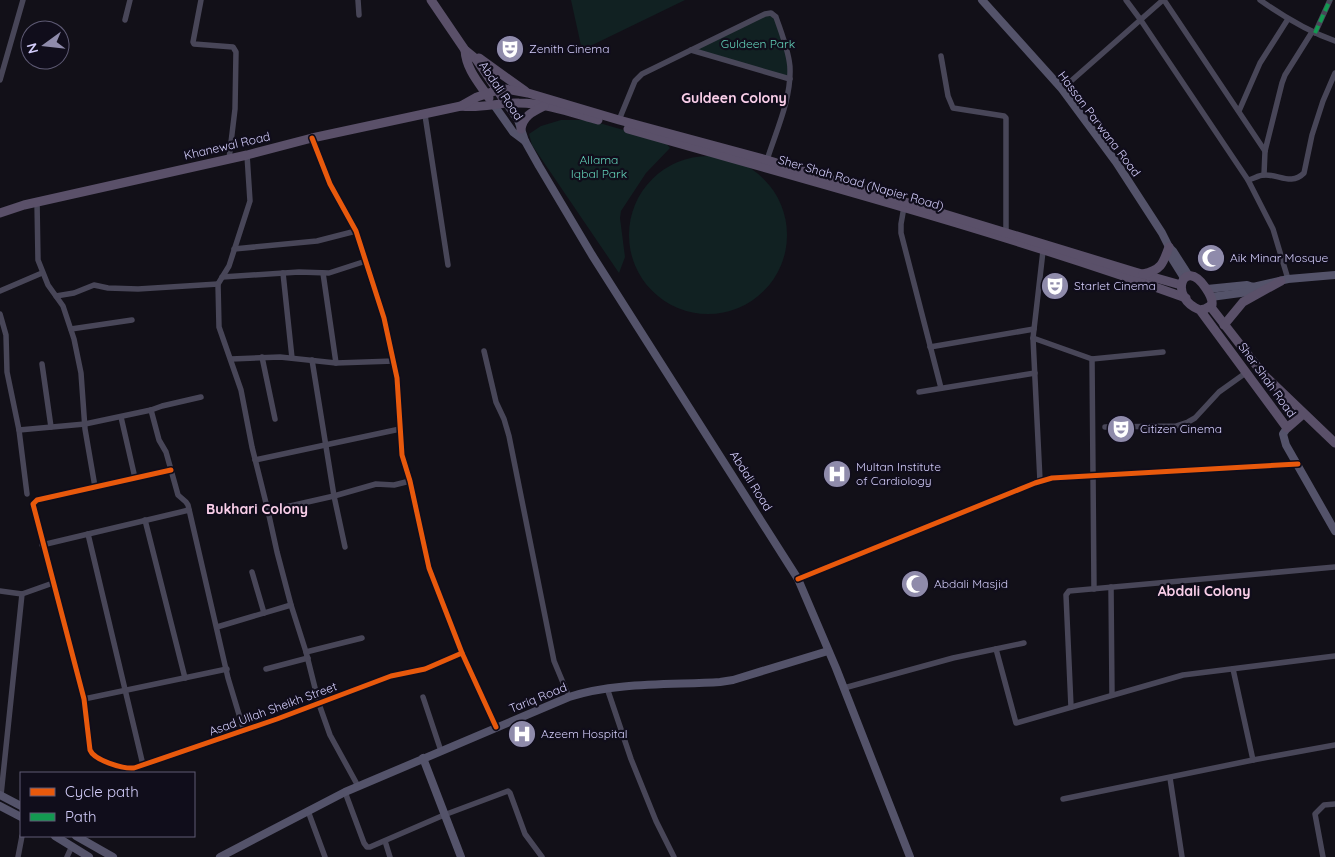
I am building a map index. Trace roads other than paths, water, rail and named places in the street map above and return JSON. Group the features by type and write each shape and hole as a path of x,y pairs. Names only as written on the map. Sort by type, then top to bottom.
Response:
{"main road":[{"name":"Abdali Road","path":"431,0 465,50 476,59 518,120 525,141 592,255 798,579 844,688 910,857"},
{"name":"Hassan Parwana Road","path":"982,0 1062,89 1116,162 1162,233 1168,247 1173,251 1184,280"},
{"name":"Abdali Road","path":"465,50 469,68 513,132 525,141"},
{"path":"465,50 528,93"},
{"path":"487,94 505,89 528,93 565,108"},
{"name":"Khanewal Road","path":"0,213 37,202 247,155 312,138 425,115 461,106 487,94"},
{"path":"494,105 521,103 565,108"},
{"name":"Khanewal Road","path":"461,106 482,107 494,105"},
{"path":"521,129 522,122 527,116 544,106"},
{"name":"Sher Shah Road (Napier Road)","path":"565,108 619,120 1043,251 1137,275"},
{"name":"Sher Shah Road (Napier Road)","path":"565,108 728,153 767,160 1006,232 1137,275 1149,285 1186,298"},
{"path":"1137,275 1158,269 1163,262 1168,247"},
{"path":"1137,275 1184,280 1198,279 1209,293 1212,303 1210,306 1200,310"},
{"path":"1209,293 1247,285 1253,287 1284,280 1335,275"},
{"path":"1184,280 1186,298"},
{"path":"1224,325 1243,302 1284,280"},
{"name":"Sher Shah Road","path":"1186,298 1195,308 1200,310 1287,428 1303,414 1262,374 1210,306"},
{"path":"1303,414 1335,443"},
{"path":"1287,428 1283,434 1284,438 1335,531"},
{"name":"Tariq Road","path":"220,857 358,786 569,697 607,688 733,680 828,651"},
{"path":"423,758 461,857"},
{"path":"0,795 20,805"},
{"path":"0,806 20,816"},
{"path":"57,837 89,857"},
{"path":"78,837 113,857"}],"street":[{"path":"0,80 23,0"},
{"path":"125,20 130,0"},
{"path":"201,0 194,44 233,47 236,52 235,109 229,159"},
{"path":"358,0 360,15"},
{"path":"1126,0 1248,180 1273,229 1284,280"},
{"path":"1062,89 1163,0 1265,151"},
{"path":"1260,0 1288,19 1335,41"},
{"path":"1264,175 1265,151 1285,75 1313,32 1330,0"},
{"path":"619,120 638,77 765,14 772,13 776,16 790,67 790,79 767,160"},
{"path":"1239,111 1260,63 1288,19"},
{"path":"691,50 790,79"},
{"path":"940,56 948,96 953,108 1004,116 1006,118 1006,232"},
{"path":"1248,180 1264,175 1292,179 1300,177 1304,173 1312,135 1323,101 1335,73"},
{"path":"425,115 448,265"},
{"path":"312,138 330,184 356,231 384,318 398,386 402,455 410,481 429,568 462,653 496,728"},
{"path":"247,155 250,201 229,266 218,284 219,327 241,390 255,460 277,552 319,704 330,735 358,786"},
{"path":"37,202 38,260 42,273 62,306 71,329 81,373 84,424 95,487"},
{"path":"904,207 901,233 941,388"},
{"path":"234,249 326,240 356,231"},
{"path":"1040,481 1033,338 1043,251"},
{"path":"222,277 283,273 323,273 336,271 366,261"},
{"path":"0,291 42,273"},
{"path":"283,273 292,358"},
{"path":"323,273 336,363"},
{"path":"56,296 74,293 94,285 108,288 138,289 218,284"},
{"path":"0,314 6,334 6,372 19,430 27,494"},
{"path":"71,329 132,320"},
{"path":"930,347 1034,329"},
{"path":"1033,338 1092,359 1163,352"},
{"path":"484,351 496,402 509,436 554,661 569,697"},
{"path":"262,357 275,419"},
{"path":"231,359 292,358 336,363 394,361"},
{"path":"1092,359 1094,589"},
{"path":"312,360 334,496 345,546"},
{"path":"42,364 51,427"},
{"path":"1105,427 1176,426 1188,422 1195,418 1219,392 1247,372"},
{"path":"919,392 1035,373"},
{"path":"19,430 84,424 201,397"},
{"path":"151,410 159,440 166,452 178,495 186,502 189,510 228,678 244,731"},
{"path":"121,417 135,478"},
{"path":"255,460 400,430"},
{"path":"798,579 1040,481 1052,478 1298,464"},
{"path":"171,470 34,501 33,504 42,544 84,700 227,669"},
{"path":"268,510 334,496 376,484 394,485 410,481"},
{"path":"42,544 189,510"},
{"path":"145,520 185,678"},
{"path":"88,534 143,765"},
{"path":"1071,707 1066,595 1069,591 1335,567"},
{"path":"252,572 264,613"},
{"path":"0,590 22,594 53,583"},
{"path":"1111,587 1112,695"},
{"path":"0,795 22,594"},
{"path":"217,627 291,605"},
{"path":"266,669 362,638"},
{"path":"844,688 953,658 1024,643"},
{"path":"996,649 1016,723 1183,675 1335,656"},
{"name":"Asad Ullah Sheikh Street","path":"84,700 91,753 94,756 127,768 143,765 244,731 391,676 425,669 462,653"},
{"path":"1233,668 1253,760"},
{"path":"607,688 631,759 656,821 674,857"},
{"path":"423,697 441,751"},
{"path":"1063,799 1335,745"},
{"path":"1170,778 1182,857"},
{"path":"345,792 367,847 370,847 508,791 525,834 542,857"},
{"path":"1323,857 1315,814 1324,805 1335,804"},
{"path":"308,811 326,857"},
{"path":"18,857 22,837"},
{"path":"385,841 390,857"},
{"path":"67,857 72,846"}],"place":[{"name":"Zenith Cinema","path":"510,49"},
{"name":"Aik Minar Mosque","path":"1211,258"},
{"name":"Starlet Cinema","path":"1055,286"},
{"name":"Citizen Cinema","path":"1121,429"},
{"name":"Multan Institute of Cardiology","path":"837,474"},
{"name":"Abdali Masjid","path":"915,584"},
{"name":"Azeem Hospital","path":"522,734"}],"district":[{"name":"Guldeen Colony","path":"734,98"},
{"name":"Bukhari Colony","path":"257,509"},
{"name":"Abdali Colony","path":"1204,591"}],"park label":[{"name":"Guldeen Park","path":"758,44"},
{"name":"Allama Iqbal Park","path":"599,167"}]}
